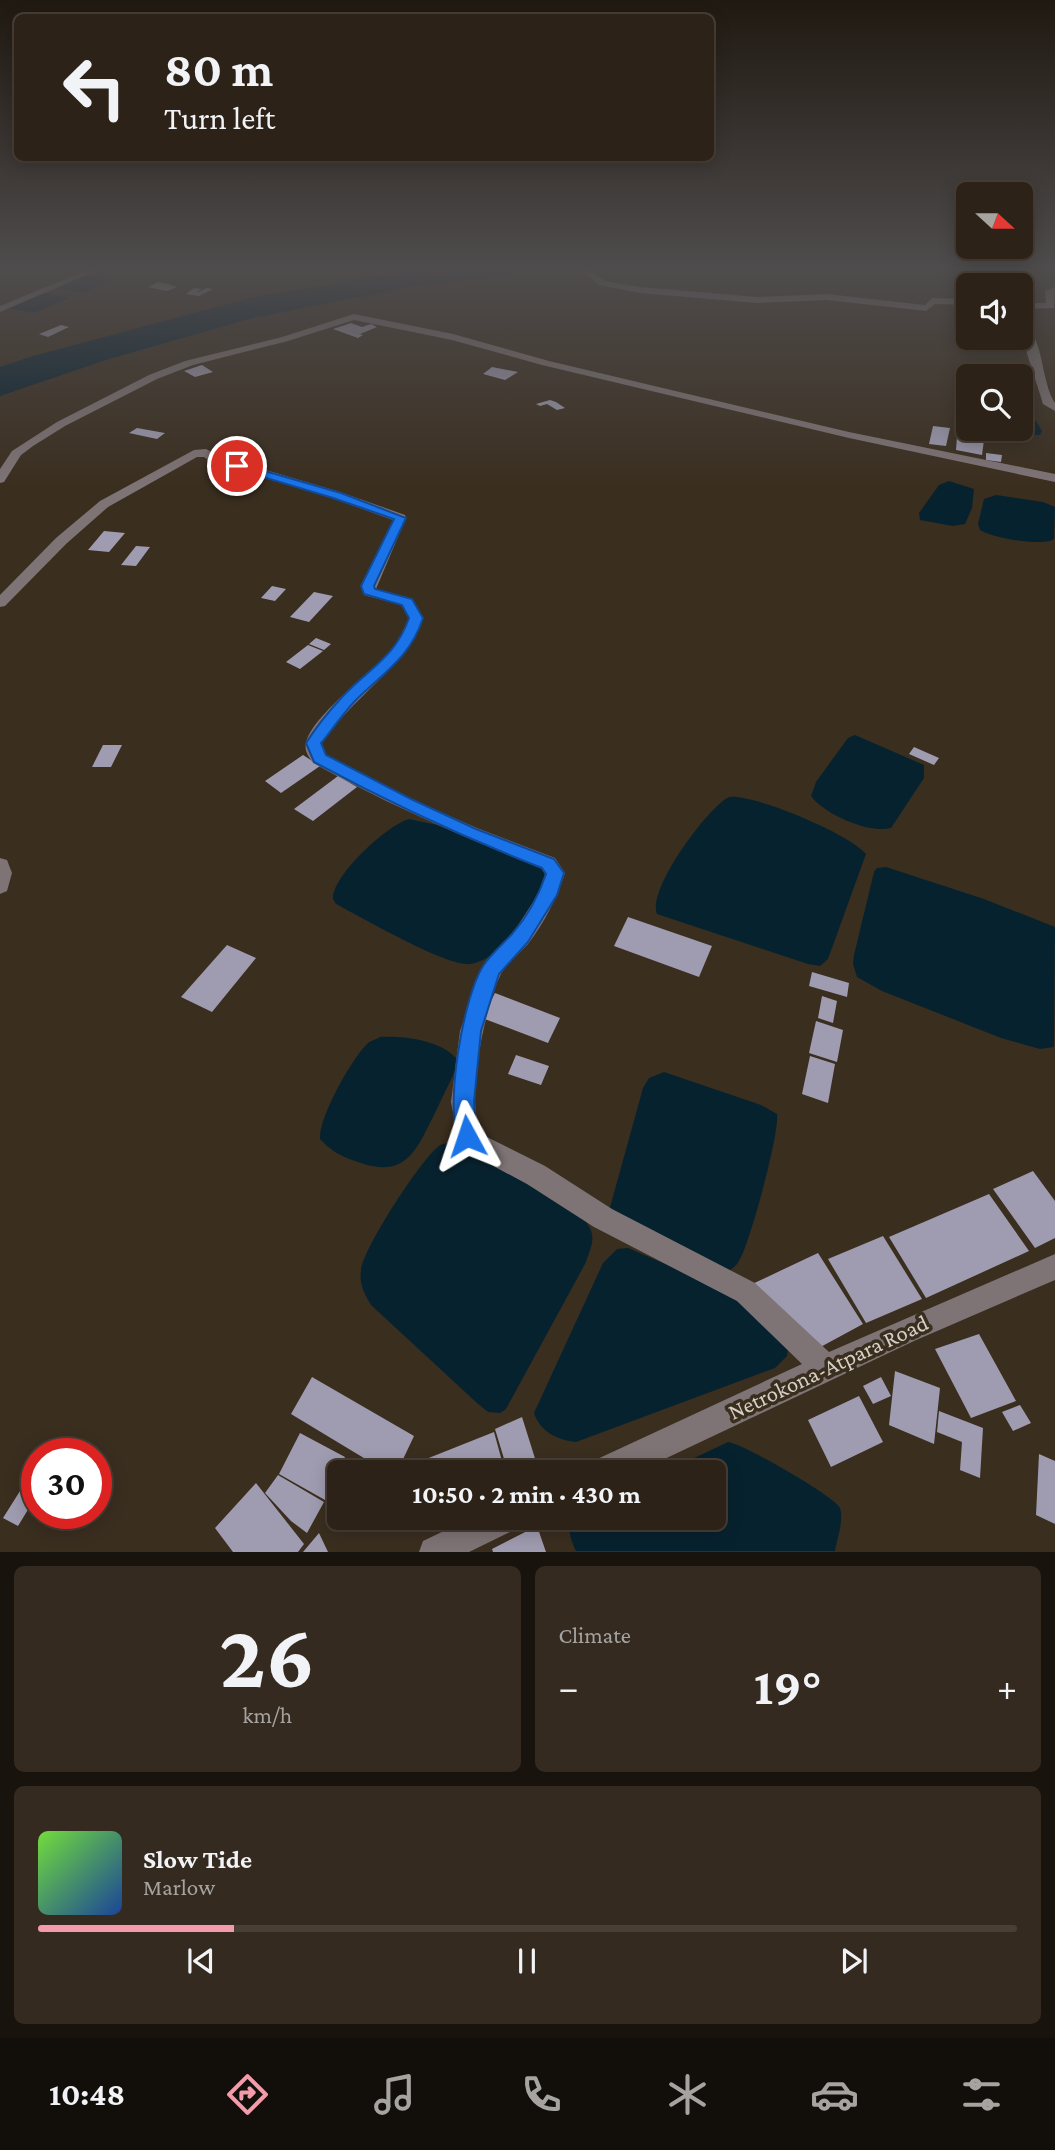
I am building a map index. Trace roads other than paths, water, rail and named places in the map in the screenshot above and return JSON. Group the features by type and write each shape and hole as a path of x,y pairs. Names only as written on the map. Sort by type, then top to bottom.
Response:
{"street":[{"path":"0,479 16,453 29,444 61,424 153,377 189,363 272,342"},
{"path":"472,342 545,363 822,429 1055,478"},
{"path":"1033,350 1048,404 1055,408"},
{"path":"0,603 61,541 104,504 194,454 206,453 215,459 337,495 401,518 368,586 369,592 407,602 416,618 411,634 399,653 342,706 314,743 315,752 319,759 384,793 470,833 548,863 555,873 548,895 522,936 491,970 471,1031 463,1102 467,1136 486,1150 536,1175 603,1218 746,1292 826,1368"},
{"path":"0,865 0,886"},
{"name":"Netrokona-Atpara Road","path":"630,1460 904,1331 1055,1267"},
{"path":"434,1552 480,1530"}],"water":[{"path":"84,342 167,342 0,396 0,367"},
{"path":"1033,420 1042,431 1040,435 1033,435"},
{"path":"949,481 974,489 972,508 965,524 953,526 920,520 919,513 939,485"},
{"path":"996,495 1043,502 1055,507 1054,539 1039,542 1017,540 980,530 978,524 984,499"},
{"path":"855,735 924,765 924,778 891,828 871,828 848,821 836,816 811,796 816,782 848,738"},
{"path":"729,797 780,808 842,836 866,854 828,959 820,966 657,914 656,903 661,887 681,851 707,817"},
{"path":"409,819 437,825 543,868 547,878 516,930 494,953 482,960 470,964 443,958 336,904 333,899 341,878 362,853 399,823"},
{"path":"886,867 984,899 1055,927 1054,1047 1040,1049 1001,1038 882,991 857,977 853,964 854,955 874,872 877,868"},
{"path":"380,1037 400,1037 432,1044 451,1053 458,1060 421,1141 407,1158 388,1167 376,1167 349,1159 320,1139 325,1117 344,1076 366,1045"},
{"path":"664,1072 761,1105 777,1114 769,1164 750,1233 739,1261 727,1272 609,1211 643,1088 649,1078"},
{"path":"454,1142 578,1213 589,1226 592,1237 585,1264 506,1409 500,1413 488,1412 477,1403 371,1305 361,1284 364,1259 394,1205 431,1154 441,1145"},
{"path":"628,1248 716,1286 739,1300 788,1348 787,1356 775,1368 576,1442 563,1439 545,1430 534,1413 603,1263 617,1249"},
{"path":"728,1442 769,1460 823,1493 840,1508 840,1530 835,1551 576,1551 570,1530 726,1530 726,1460 690,1460"}]}
